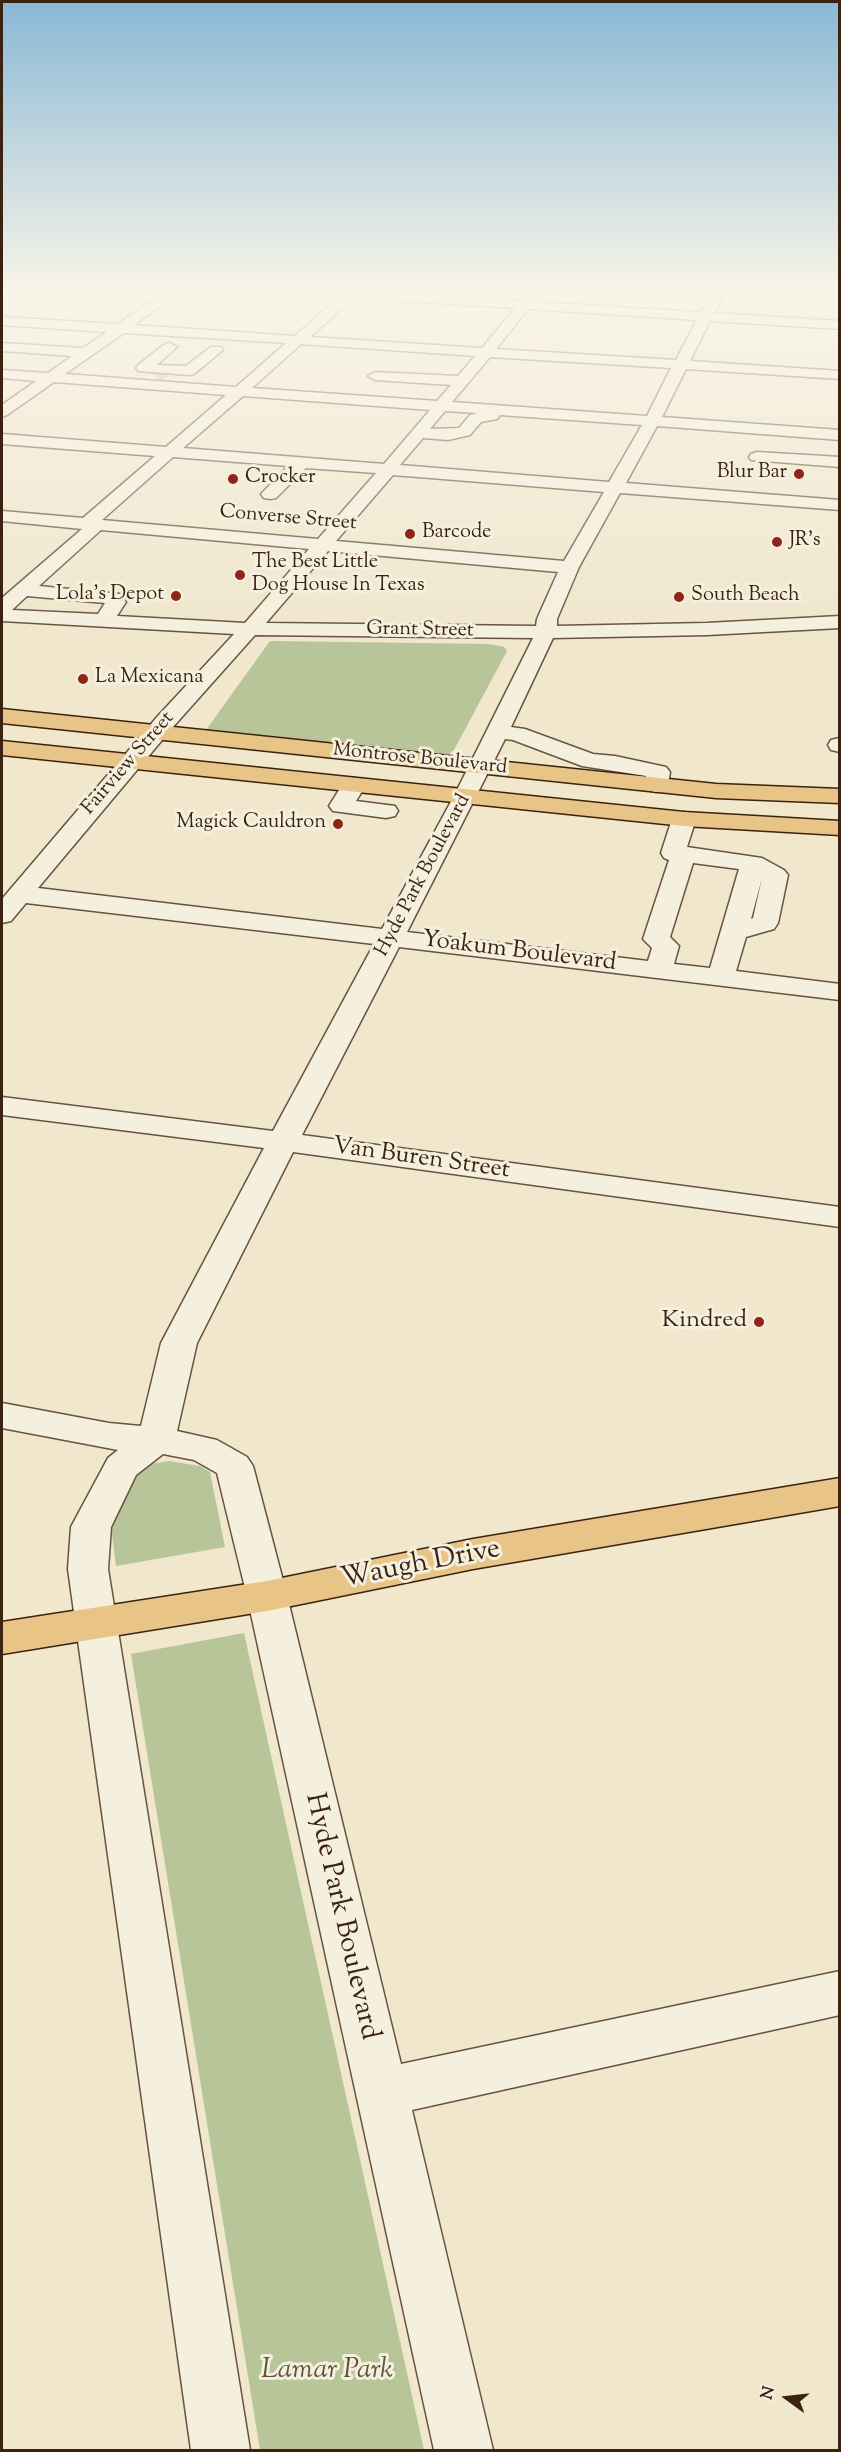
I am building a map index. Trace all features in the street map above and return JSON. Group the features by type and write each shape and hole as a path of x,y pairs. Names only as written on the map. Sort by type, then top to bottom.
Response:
{"main road":[{"name":"Montrose Boulevard","path":"2,716 480,766 587,769 656,785 716,791 840,796"},
{"name":"Montrose Boulevard","path":"2,748 684,819 840,828"},
{"name":"Waugh Drive","path":"2,1638 267,1596 473,1554 840,1492"}],"street":[{"path":"2,412 17,401"},
{"path":"2,608 170,453 230,401"},
{"path":"376,401 495,410 538,407 652,422 840,435"},
{"name":"Fairview Street","path":"2,915 156,731 387,471 445,401"},
{"name":"Hyde Park Boulevard","path":"464,2451 267,1596 234,1466 204,1449 156,1440 180,1343 283,1141 466,796 546,632 547,619 570,567 663,401"},
{"path":"419,433 448,435 464,432 476,418 490,416 495,410"},
{"path":"2,439 387,471 615,487 836,490"},
{"path":"757,456 840,462"},
{"path":"270,494 302,463"},
{"path":"143,514 191,519 197,522 185,532"},
{"name":"Converse Street","path":"2,516 570,567"},
{"path":"22,590 113,598 116,602 103,621"},
{"name":"Grant Street","path":"2,615 248,629 546,632 707,629 840,622"},
{"path":"498,732 517,734 587,769"},
{"path":"354,785 341,806 386,811"},
{"path":"684,819 673,853 753,863 775,875 765,923 734,932 721,977"},
{"path":"659,970 666,946 656,939 683,856"},
{"name":"Yoakum Boulevard","path":"20,894 840,992"},
{"name":"Van Buren Street","path":"2,1106 283,1141 840,1217"},
{"path":"2,1416 109,1436 156,1440"},
{"path":"156,1440 121,1467 91,1527 88,1569 220,2451"},
{"path":"380,2093 840,1993"}],"green space":[{"path":"270,641 489,644 504,647 507,651 454,750 446,756 206,730"},
{"path":"169,1461 200,1466 210,1472 225,1547 116,1566 111,1526 137,1469 149,1464"},
{"name":"Lamar Park","path":"244,1633 424,2450 260,2450 131,1654"}],"place":[{"name":"Blur Bar","path":"799,474"},
{"name":"Crocker","path":"233,479"},
{"name":"Barcode","path":"410,534"},
{"name":"JR's","path":"777,542"},
{"name":"The Best Little Dog House In Texas","path":"240,575"},
{"name":"Lola's Depot","path":"176,596"},
{"name":"South Beach","path":"679,597"},
{"name":"La Mexicana","path":"83,679"},
{"name":"Magick Cauldron","path":"338,824"},
{"name":"Kindred","path":"759,1322"}]}
